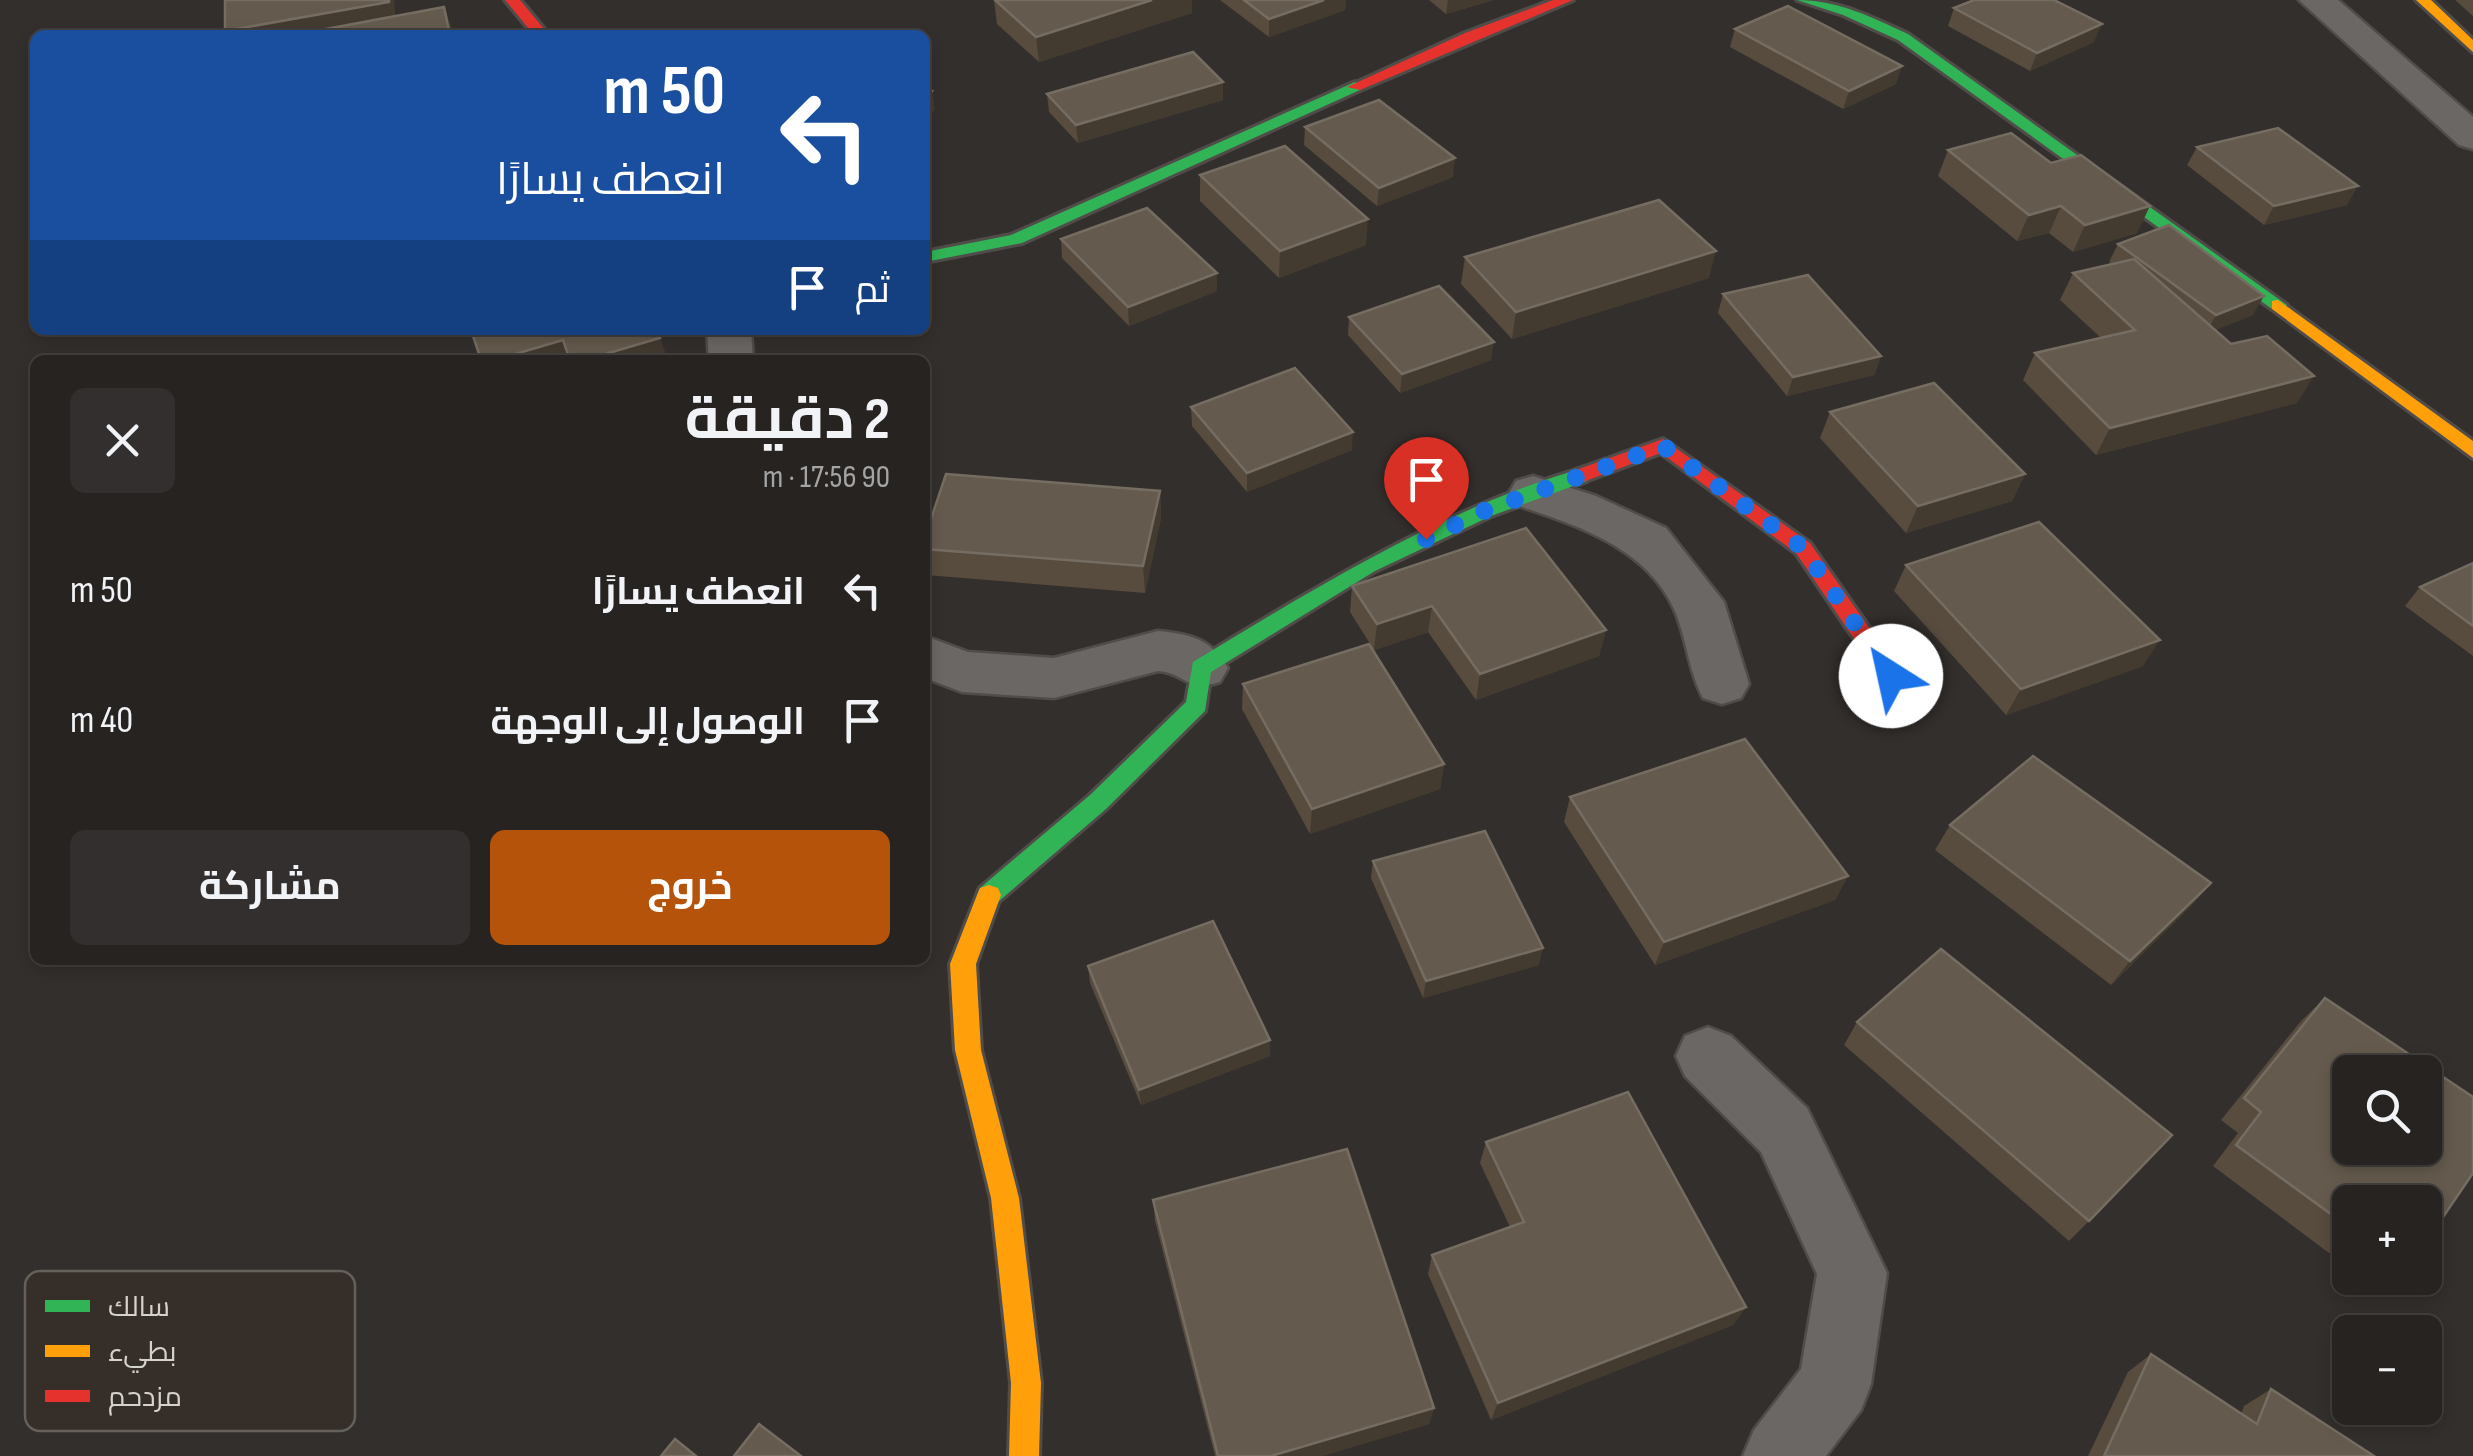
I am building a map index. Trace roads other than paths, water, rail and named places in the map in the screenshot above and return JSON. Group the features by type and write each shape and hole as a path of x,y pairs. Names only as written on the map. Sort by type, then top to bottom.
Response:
{"main road":[{"path":"512,0 538,30"},
{"path":"930,256 1016,239 1470,36 1566,0"},
{"path":"1804,0 1848,12 1903,37 2217,259 2473,451"},
{"path":"2423,0 2473,48"},
{"path":"1024,1456 1026,1383 1005,1198 968,1050 964,964 989,895 1098,802 1196,705 1201,668 1368,566 1484,511 1663,446 1803,548 1913,708"}],"street":[{"path":"2316,0 2473,137"},
{"path":"1533,493 1579,508 1648,540 1698,602 1722,684"},
{"path":"930,658 962,672 1054,678 1158,651 1184,654 1201,668"},
{"path":"1708,1056 1784,1130 1852,1273 1836,1384 1780,1456"}]}
